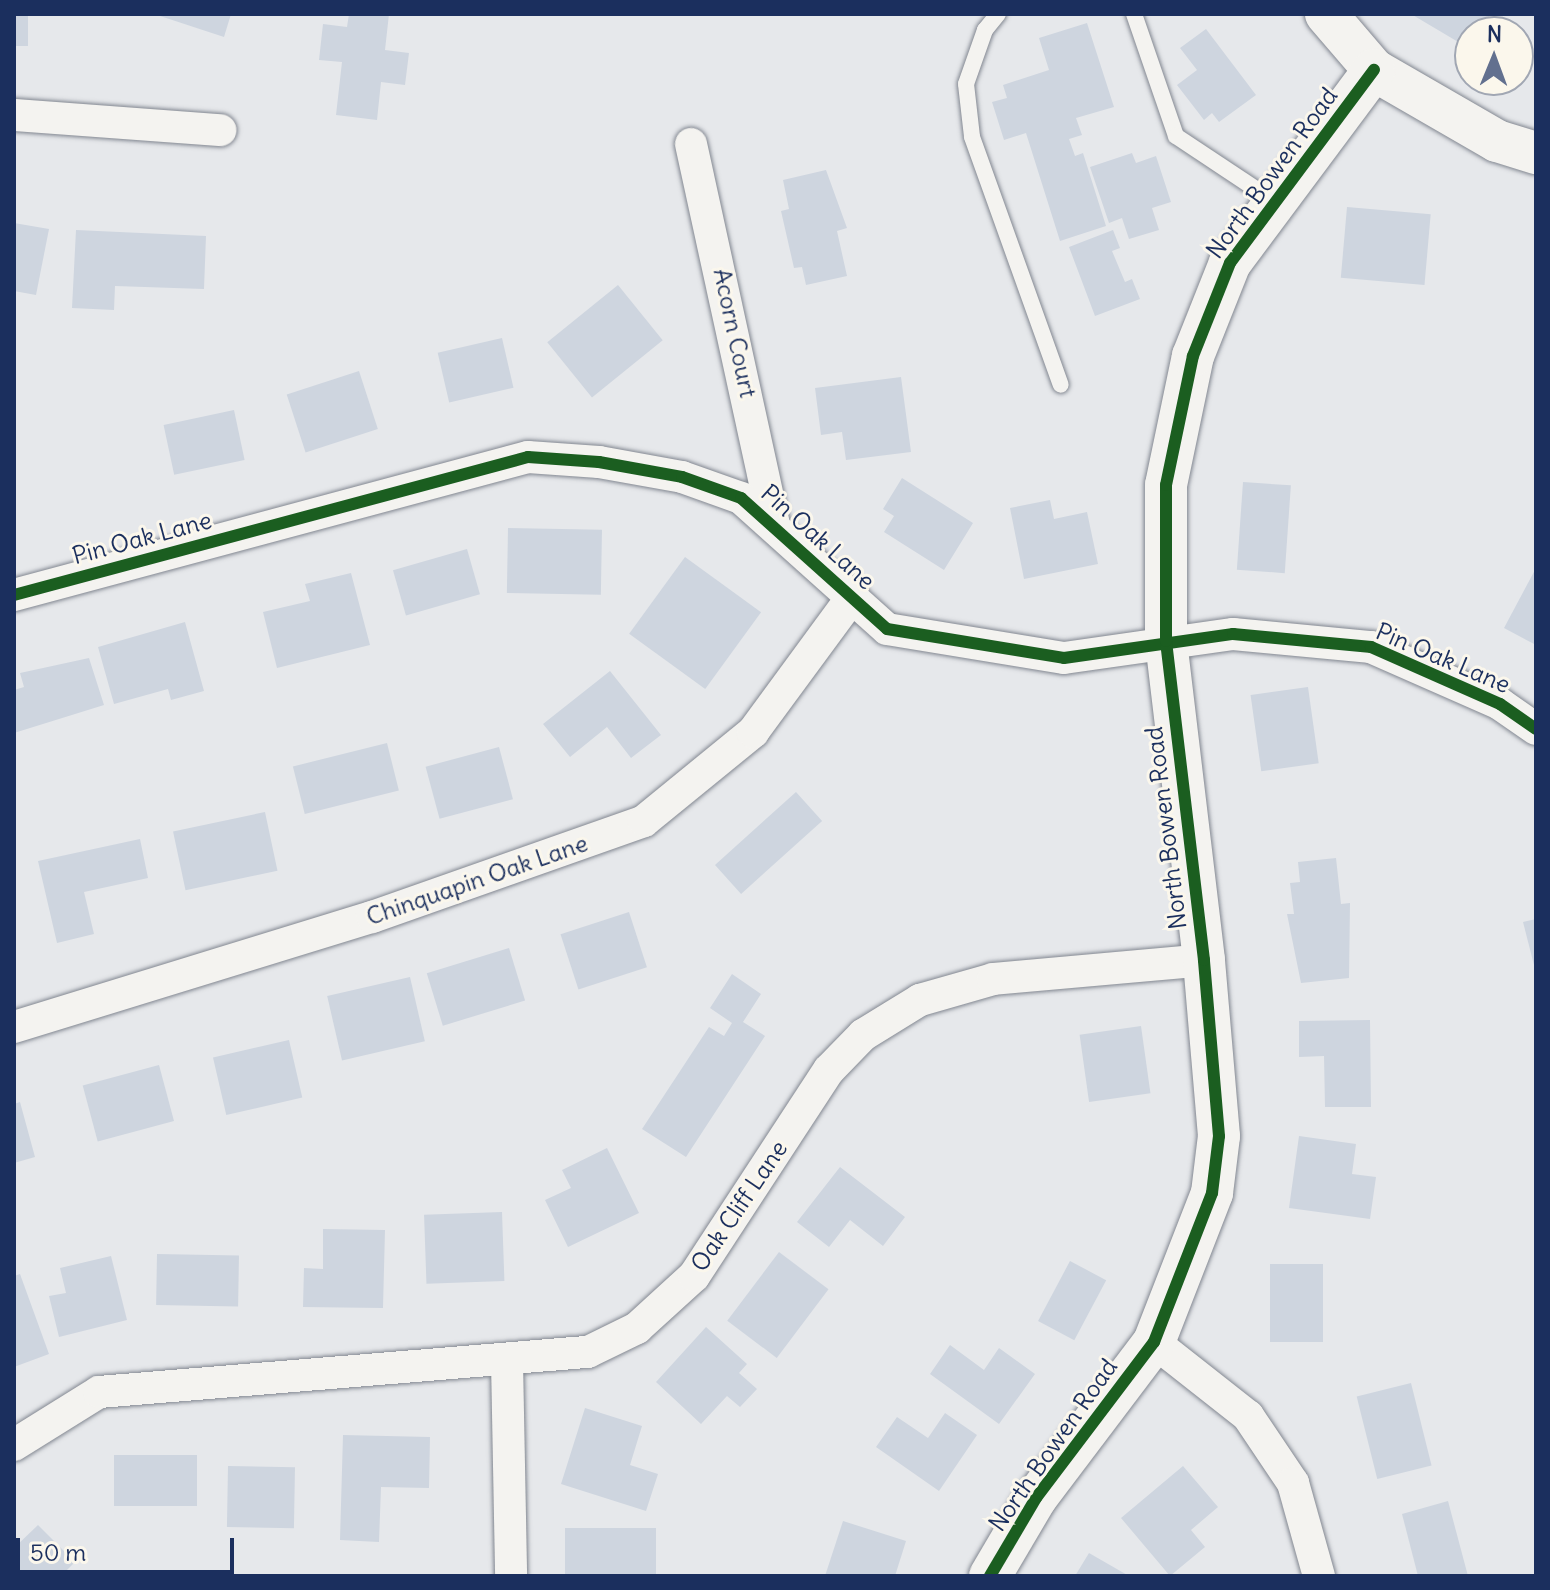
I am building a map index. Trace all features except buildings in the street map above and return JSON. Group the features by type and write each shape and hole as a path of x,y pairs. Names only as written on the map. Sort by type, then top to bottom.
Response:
{"street":[{"path":"1326,14 1374,70 1497,141 1536,153"},
{"name":"North Bowen Road","path":"990,1576 1036,1498 1154,1342 1212,1193 1219,1136 1204,960 1166,641 1166,485 1193,356 1230,263 1374,70"},
{"path":"14,115 220,130"},
{"name":"Acorn Court","path":"691,144 774,524"},
{"name":"Pin Oak Lane","path":"14,595 528,457 682,477 741,498 774,524 887,629 1064,658 1166,641 1233,634 1371,647 1500,704 1536,729"},
{"name":"Chinquapin Oak Lane","path":"14,1027 372,917 644,821 753,732 853,596"},
{"name":"Oak Cliff Lane","path":"14,1445 99,1392 175,1381 507,1361 588,1352 637,1328 694,1276 829,1070 863,1035 920,1000 993,979 1204,960"},
{"path":"1154,1342 1248,1416 1293,1483 1319,1576"},
{"path":"507,1361 511,1576"}],"lane":[{"path":"998,14 985,30 966,84 972,137 1061,385"},
{"path":"1134,14 1176,136 1275,202"}],"cycle path":[{"path":"990,1576 1036,1498 1154,1342 1212,1193 1219,1136 1204,960 1166,641 1166,485 1193,356 1230,263 1374,70"},
{"path":"14,595 528,457 599,462 682,477 741,498 887,629 1064,658 1233,634 1371,647 1500,704 1536,729"}]}
